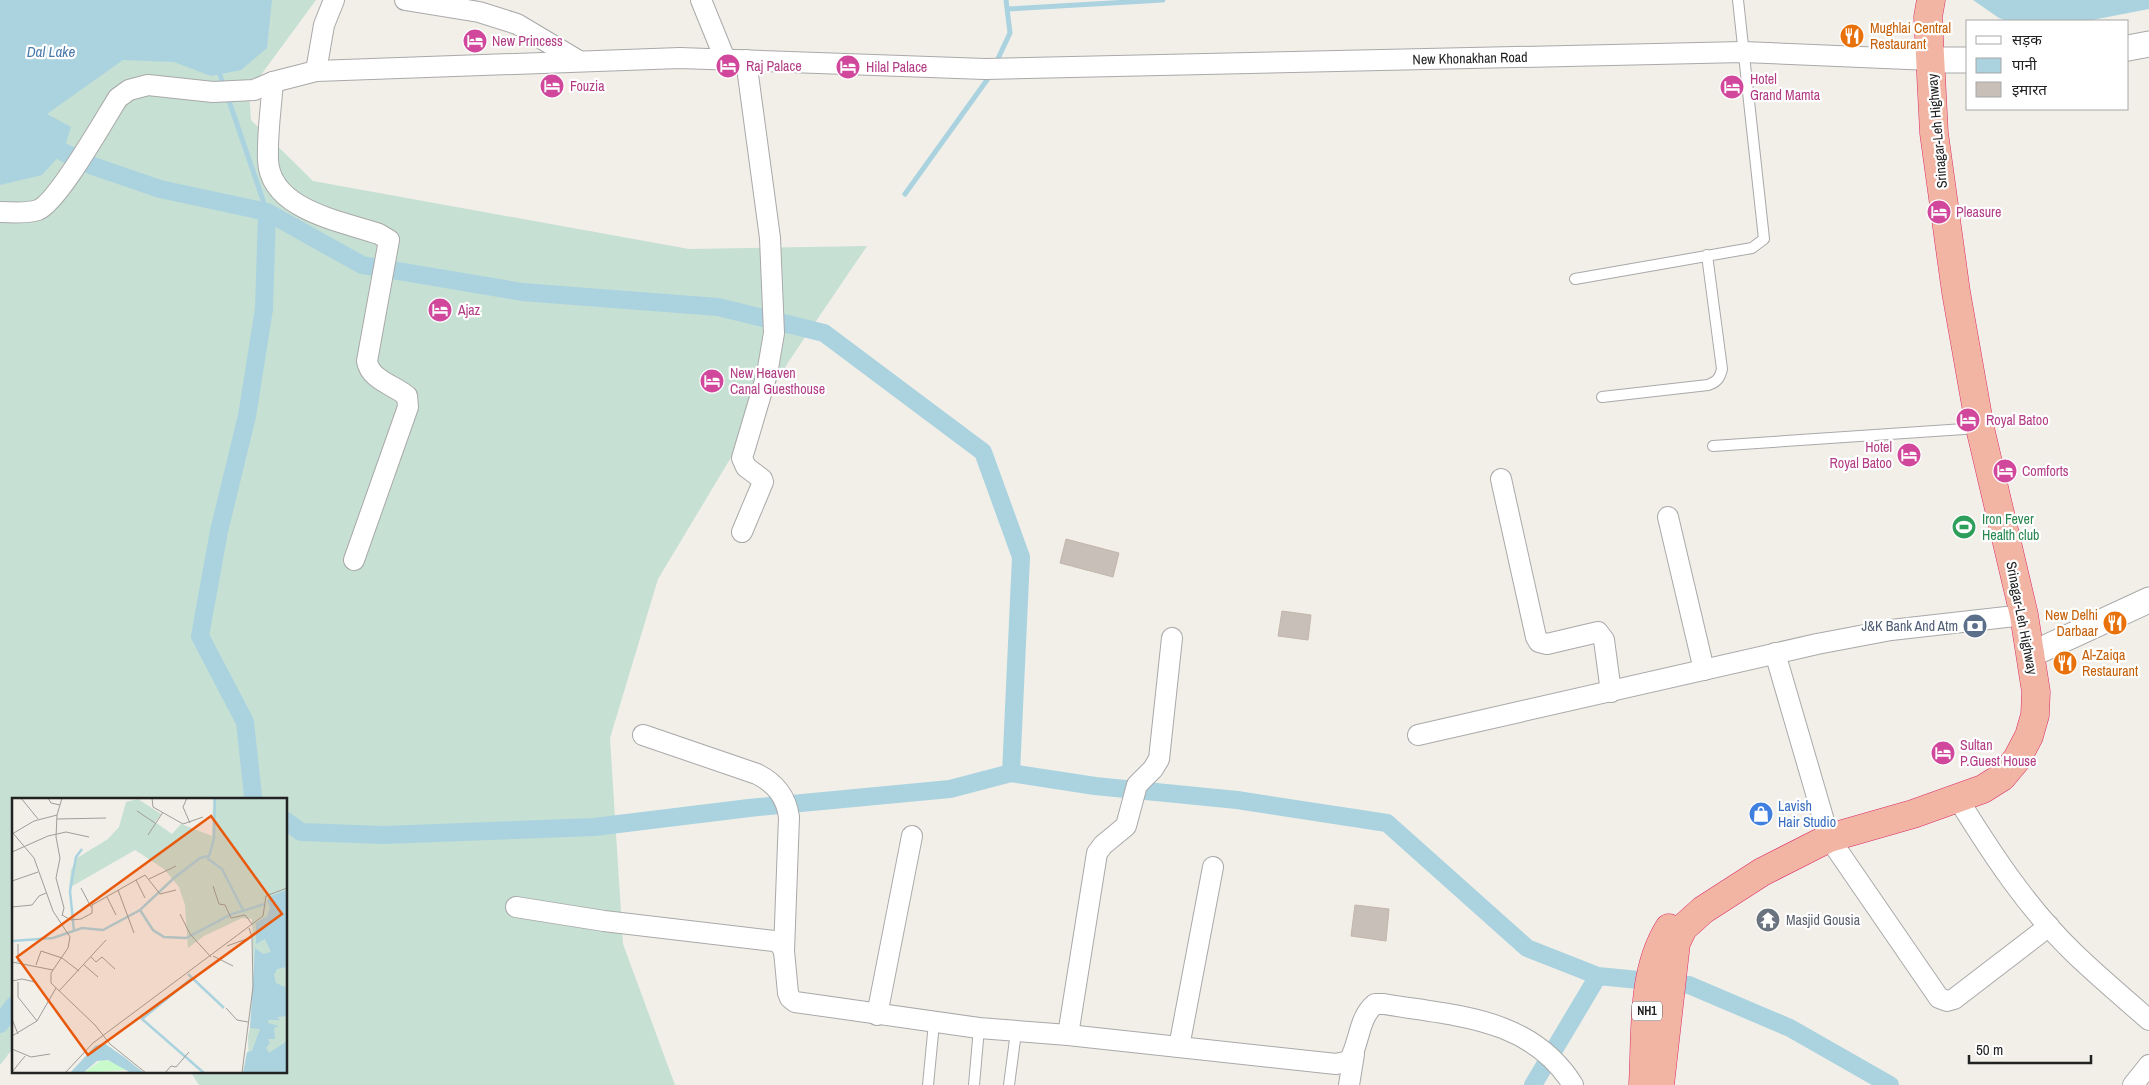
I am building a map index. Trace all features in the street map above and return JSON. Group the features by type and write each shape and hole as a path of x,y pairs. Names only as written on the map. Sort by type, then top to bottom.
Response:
{"highway":[{"name":"Srinagar-Leh Highway","path":"1660,1085 1669,941 1673,921 1693,903 1736,878 1762,872 1829,838 1958,799 1983,789 2002,777 2016,759 2029,736 2035,715 2036,692 2032,654 1980,428 1956,292 1934,133 1931,60 1926,6"},
{"name":"NH1","path":"1643,1085 1648,996 1656,957 1669,941"}],"street":[{"path":"316,71 324,25 334,0"},
{"path":"405,0 480,12 517,24 579,62"},
{"path":"701,0 725,59"},
{"path":"2129,48 2149,44"},
{"name":"New Khonakhan Road","path":"0,212 25,213 39,210 51,201 70,175 118,98 129,90 148,85 213,92 264,86 316,71 680,58 985,69 1743,52 1931,60"},
{"path":"742,532 763,482 762,479 746,467 742,458 767,374 774,333 770,238 746,60"},
{"path":"1931,60 1966,60"},
{"path":"264,86 270,173 283,195 308,210 380,234 389,240 367,361 368,366 376,377 406,396 408,407 354,560"},
{"path":"1501,479 1536,637 1539,642 1547,644 1598,632 1604,640 1611,692"},
{"path":"1668,517 1704,670"},
{"path":"2032,654 2149,600"},
{"path":"1418,735 1775,653 1891,630 2024,615"},
{"path":"1068,1036 1097,853 1102,845 1126,826 1136,785 1156,764 1162,750 1172,638"},
{"path":"1775,653 1829,838 1938,998 1954,999 2049,926"},
{"path":"643,735 757,774 768,779 779,790 788,809 784,950 788,993 795,1002 934,1023 1336,1064 1349,1062 1354,1054"},
{"path":"1958,799 2011,879 2049,926 2075,954 2149,1020"},
{"path":"877,1015 912,836"},
{"path":"1179,1047 1213,867"},
{"path":"516,907 604,921 774,941 780,944 784,950"},
{"path":"1349,1085 1354,1054 1364,1017 1375,1004 1485,1021 1512,1031 1543,1052 1568,1078"},
{"path":"2133,1085 2149,1065"}],"lane":[{"path":"1575,279 1752,248 1764,240 1738,0"},
{"path":"1602,398 1708,385 1720,378 1722,369 1707,255"},
{"path":"1713,446 1980,428"},
{"path":"928,1085 934,1023"},
{"path":"974,1085 979,1028"},
{"path":"1009,1085 1016,1032"}],"green space":[{"path":"0,0 316,0 249,91 251,120 313,181 689,249 867,246 789,361 658,579 610,738 623,944 675,1085 199,1085 191,1072 288,1072 288,798 12,798 12,1050 0,1065"}],"water":[{"name":"Dal Lake","path":"0,0 272,0 267,48 241,70 211,76 174,62 123,60 47,114 71,127 63,152 42,175 0,185"},
{"path":"1973,0 2149,0 2149,9 2092,20 2005,20"}],"building":[{"path":"1066,539 1119,553 1113,577 1060,563"},
{"path":"1282,611 1311,615 1308,640 1278,636"},
{"path":"1355,905 1389,909 1386,941 1351,936"}],"waterway":[{"path":"995,65 1010,33 1006,0"},
{"path":"1008,9 1163,0"},
{"path":"218,69 224,87"},
{"path":"905,194 992,73"},
{"path":"227,95 267,212"},
{"path":"63,152 93,166 160,189 267,212 362,265 522,292 718,307 824,333 983,452 1021,557 1011,773"},
{"path":"253,796 245,722 200,636 219,531 247,416 264,309 267,212"},
{"path":"288,822 301,832 383,835 594,827 749,808 950,789 1011,773 1095,786 1237,800 1387,823 1527,948 1598,976 1689,985 1790,1028 1890,1085"},
{"path":"1533,1085 1598,976"},
{"path":"0,1024 12,1008"}],"place":[{"name":"Mughlai Central Restaurant","path":"1852,36"},
{"name":"New Princess","path":"475,41"},
{"name":"Raj Palace","path":"728,66"},
{"name":"Hilal Palace","path":"848,67"},
{"name":"Fouzia","path":"552,86"},
{"name":"Hotel Grand Mamta","path":"1732,87"},
{"name":"Pleasure","path":"1939,212"},
{"name":"Ajaz","path":"440,310"},
{"name":"New Heaven Canal Guesthouse","path":"712,381"},
{"name":"Royal Batoo","path":"1968,420"},
{"name":"Hotel Royal Batoo","path":"1909,455"},
{"name":"Comforts","path":"2005,471"},
{"name":"Iron Fever Health club","path":"1964,527"},
{"name":"New Delhi Darbaar","path":"2115,623"},
{"name":"J&K Bank And Atm","path":"1975,626"},
{"name":"Al-Zaiqa Restaurant","path":"2065,663"},
{"name":"Sultan P.Guest House","path":"1943,753"},
{"name":"Lavish Hair Studio","path":"1761,814"},
{"name":"Masjid Gousia","path":"1768,920"}]}
